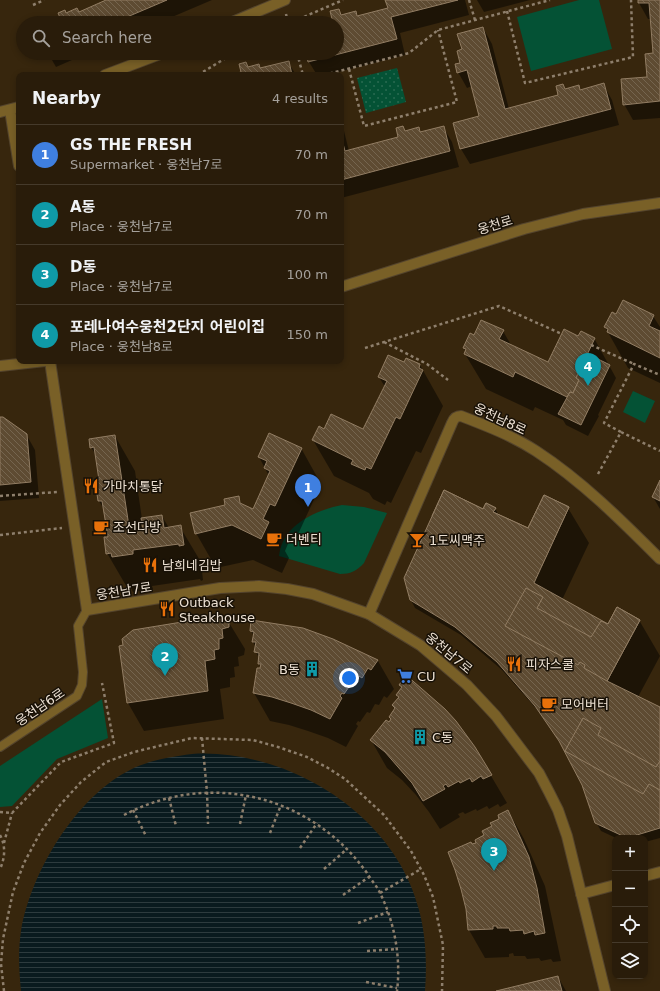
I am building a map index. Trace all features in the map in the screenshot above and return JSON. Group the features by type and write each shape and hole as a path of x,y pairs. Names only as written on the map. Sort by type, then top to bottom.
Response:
{"street":[{"path":"247,16 285,0"},
{"path":"113,72 145,60"},
{"path":"10,110 16,147"},
{"name":"웅천로","path":"344,286 524,229 583,214 660,203"},
{"path":"0,366 18,364"},
{"path":"50,364 86,610"},
{"name":"웅천남8로","path":"369,614 454,418 457,416 461,416 497,430 535,451 601,502 660,559"},
{"name":"웅천남7로","path":"86,610 220,588 259,586 313,594 369,614 420,645 467,685 496,716 539,773 558,810 566,836 605,991"},
{"path":"648,875 660,872"},
{"path":"581,894 612,885"}],"lane":[{"name":"웅천남6로","path":"0,747 77,696 82,685 83,672 78,626 86,610"}],"path":[{"path":"34,5 44,0"},
{"path":"306,16 343,0"},
{"path":"469,0 475,20"},
{"path":"335,72 409,53 438,30 550,0"},
{"path":"507,11 526,83 633,57 631,0"},
{"path":"349,68 364,126 457,102 438,30"},
{"path":"203,72 223,60"},
{"path":"299,60 302,72"},
{"path":"365,348 499,306 562,334"},
{"path":"384,342 427,364 448,380"},
{"path":"591,345 660,375"},
{"path":"634,364 604,423 660,451"},
{"path":"598,474 621,432"},
{"path":"0,496 68,491"},
{"path":"0,535 74,526"},
{"path":"0,869 4,855 4,843 12,813 61,762 114,743 102,684"},
{"path":"4,991 1,964 3,939 13,892 24,864 40,833 60,805 81,782 106,762 134,752 192,738 253,740 307,757 345,779 384,815 411,851 421,869 432,897 443,945 442,991"},
{"path":"202,738 207,792 208,824"},
{"path":"124,815 133,810 169,798 207,792 246,795 281,805 316,823 347,849 359,862 380,893 388,912 397,948 397,989 366,982"},
{"path":"240,824 246,795"},
{"path":"169,798 176,826"},
{"path":"270,833 281,805"},
{"path":"133,810 146,836"},
{"path":"0,812 12,813"},
{"path":"300,848 316,823"},
{"path":"0,836 4,843"},
{"path":"324,869 347,849"},
{"path":"380,893 421,869"},
{"path":"343,895 370,878"},
{"path":"358,923 388,912"},
{"path":"366,951 397,948"}],"green space":[{"path":"579,0 599,0 612,49 531,71 517,17"},
{"path":"397,68 406,102 366,113 357,78"},
{"path":"633,391 655,401 645,423 623,412"},
{"path":"342,505 364,507 387,513 364,563 359,568 350,573 340,574 279,556 286,536 293,528 311,515"},
{"path":"102,699 108,738 57,759 12,806 0,807 0,766"}],"shaded area":[{"path":"192,754 228,755 264,762 299,775 332,794 362,817 387,844 406,875 419,910 425,950 425,991 21,991 19,946 26,908 46,861 59,838 74,817 110,782 130,770 152,761"}],"building":[{"path":"106,0 167,0 129,16 59,16 58,13 65,10 66,13 77,8 79,12"},
{"path":"385,0 458,0 391,17 397,39 344,53 344,16 331,16 330,11 339,9 341,15 356,11 357,16 388,8"},
{"path":"638,0 660,0 660,101 623,105 621,79 647,77 645,54 653,53 649,3 638,3"},
{"path":"483,27 505,109 558,95 556,86 563,84 565,89 579,85 580,90 604,83 611,109 460,149 453,123 479,116 467,70 457,73 455,64 460,63 457,51 462,49 457,34"},
{"path":"289,61 291,72 241,72 239,64 246,62 248,67 259,64 260,68"},
{"path":"403,126 405,131 419,127 420,132 444,126 450,151 344,179 344,147 345,151 398,137 396,128"},
{"path":"623,300 654,315 649,326 660,331 660,358 607,332 608,329 604,327 612,312 616,314"},
{"path":"481,320 504,330 499,339 548,362 564,329 578,336 581,331 595,338 576,378 579,380 573,393 570,392 567,397 515,372 513,377 464,354 466,349 463,348 470,333 474,335"},
{"path":"588,354 610,365 581,425 558,414 570,392 573,393 579,380 576,378"},
{"path":"388,355 404,362 406,358 420,364 419,368 423,370 400,419 396,417 371,469 366,467 365,470 351,464 353,460 312,440 319,426 324,429 331,414 363,429 387,381 378,377"},
{"path":"0,417 3,417 27,434 31,482 0,485"},
{"path":"269,433 302,448 275,506 270,504 263,519 269,522 261,539 232,525 195,534 190,513 225,505 224,499 239,496 240,503 253,509 270,471 264,468 267,461 258,457"},
{"path":"115,435 130,533 143,531 141,518 162,515 164,528 181,525 184,545 179,546 179,544 133,550 133,554 112,557 111,553 106,554 104,537 108,537 102,501 98,501 95,480 99,480 94,447 90,448 89,439"},
{"path":"660,480 660,501 652,497"},
{"path":"444,490 483,509 486,503 496,508 493,512 528,528 544,495 569,507 541,567 516,555 518,551 513,549 511,553 432,516"},
{"path":"444,490 483,509 486,503 496,508 493,512 528,528 544,495 569,507 534,583 608,624 617,607 640,620 607,681 660,707 660,828 637,835 621,835 595,823 582,785 559,741 535,706 497,662 455,627 410,600 404,578"},
{"path":"526,588 543,597 537,608 591,637 601,621 608,624 617,607 640,620 607,681 584,668 585,665 580,662 578,665 505,626"},
{"path":"217,619 229,620 229,627 222,629 223,638 219,639 219,649 214,650 215,659 205,661 208,691 127,703 119,646 123,645 122,639 133,630 182,622"},
{"name":"B동","path":"251,620 303,628 333,639 378,660 371,670 368,668 362,678 359,676 344,694 342,693 340,696 342,698 330,719 291,703 253,693 257,668 260,668 261,664 258,664 259,653 254,652 256,642 252,642 254,632 250,631"},
{"name":"C동","path":"406,675 445,709 456,721 475,747 492,775 483,779 481,776 472,782 470,778 460,783 459,781 448,787 446,784 443,786 445,789 423,801 412,783 385,752 370,740 386,720 389,722 391,719 389,717 395,708 392,705 399,697 396,695 402,687 399,685"},
{"path":"583,718 601,728 598,735 656,767 660,761 660,790 649,784 643,794 565,751"},
{"path":"508,810 529,857 537,888 545,933 535,935 534,931 524,934 523,930 510,931 509,928 497,928 497,926 493,926 493,929 468,930 466,909 461,889 448,852 471,842 472,844 476,843 475,840 484,835 482,831 492,826 490,823 499,819 498,815"},
{"path":"558,976 562,991 496,991"}],"place":[{"name":"포레나여수웅천2단지 어린이집","path":"588,386"},
{"name":"가마치통닭","path":"91,486"},
{"name":"GS THE FRESH","path":"308,507"},
{"name":"조선다방","path":"101,527"},
{"name":"더벤티","path":"274,539"},
{"name":"1도씨맥주","path":"417,540"},
{"name":"남희네김밥","path":"150,565"},
{"name":"Outback Steakhouse","path":"167,609"},
{"name":"피자스쿨","path":"514,664"},
{"name":"B동","path":"312,669"},
{"name":"A동","path":"165,676"},
{"name":"CU","path":"405,676"},
{"name":"모어버터","path":"549,704"},
{"name":"C동","path":"420,737"},
{"name":"D동","path":"494,871"}]}
